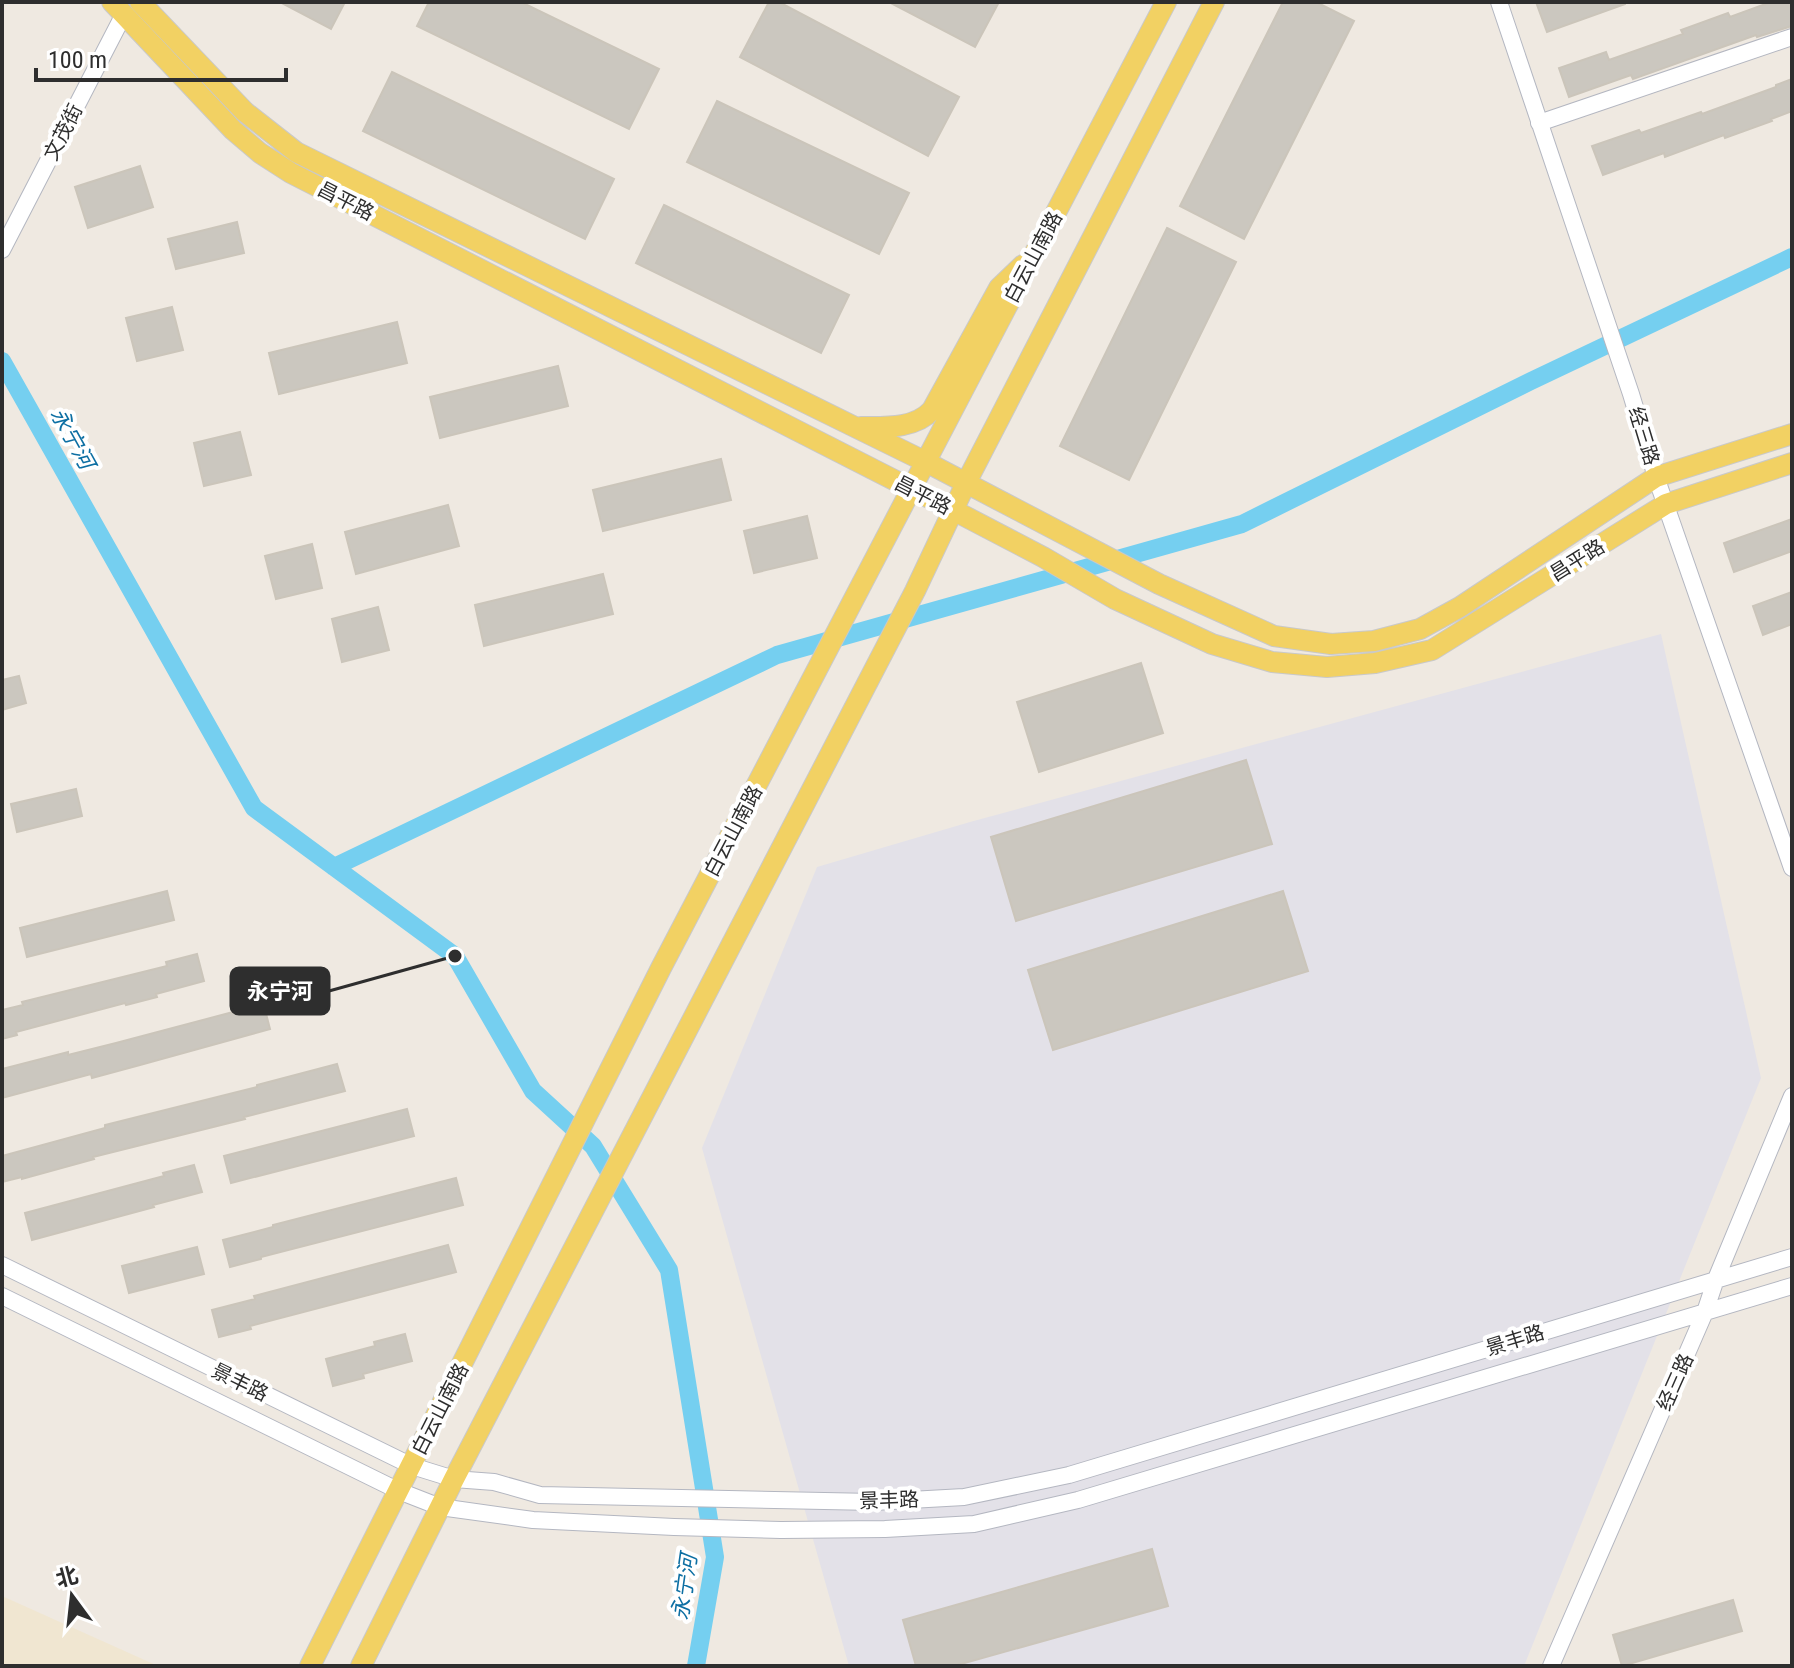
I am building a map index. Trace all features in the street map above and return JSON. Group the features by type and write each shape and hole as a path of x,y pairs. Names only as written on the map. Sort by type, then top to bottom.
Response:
{"main road":[{"name":"白云山南路","path":"310,1666 661,968 1166,2"},
{"path":"361,1666 643,1112 915,591 966,483 1214,2"},
{"name":"昌平路","path":"126,6 245,112 296,152 926,462 1159,584 1274,636 1331,644 1374,641 1420,629 1460,607 1656,477 1792,434"},
{"name":"昌平路","path":"126,6 233,130 291,173 953,510 1115,599 1212,644 1272,662 1327,667 1375,663 1432,650 1666,504 1792,463"},
{"path":"854,427 894,427 925,418 999,288 1034,254"}],"street":[{"name":"经三路","path":"1499,2 1656,477 1792,868"},
{"name":"文茂街","path":"2,250 126,6"},
{"path":"1539,123 1792,37"},
{"name":"经三路","path":"1551,1666 1705,1312 1792,1096"},
{"name":"景丰路","path":"2,1265 412,1466 454,1479 494,1482 540,1495 874,1502 964,1497 1069,1475 1792,1257"},
{"name":"景丰路","path":"2,1296 399,1491 440,1507 533,1520 781,1530 974,1524 1078,1500 1792,1286"}],"shaded area":[{"path":"1661,634 1761,1078 1524,1666 849,1666 702,1148 817,867 970,822"},
{"path":"2,1596 158,1666 2,1666"}],"building":[{"path":"280,2 345,2 331,29"},
{"path":"429,2 521,2 659,69 629,129 417,26"},
{"path":"769,2 779,2 959,97 928,156 740,57"},
{"path":"889,2 999,2 975,47"},
{"path":"1283,2 1316,2 1354,21 1244,239 1180,206"},
{"path":"1536,2 1625,2 1625,4 1547,32"},
{"path":"1771,2 1792,2 1792,26 1569,97 1559,68 1606,52 1609,60 1683,34 1681,30 1728,13 1730,17"},
{"path":"392,72 614,179 585,239 363,131"},
{"path":"1792,79 1792,111 1725,138 1724,135 1665,157 1664,153 1603,175 1592,146 1702,114"},
{"path":"717,101 909,193 879,254 687,162"},
{"path":"140,166 153,207 88,228 75,187"},
{"path":"664,205 849,295 821,353 636,263"},
{"path":"237,222 244,253 176,269 168,239"},
{"path":"1167,228 1236,262 1129,480 1060,446"},
{"path":"172,307 183,350 137,361 126,318"},
{"path":"397,322 407,363 279,394 269,353"},
{"path":"558,366 568,406 440,438 430,397"},
{"path":"240,432 251,475 204,486 194,443"},
{"path":"721,459 731,500 603,531 593,490"},
{"path":"448,505 459,546 356,574 345,532"},
{"path":"807,516 817,558 754,573 744,531"},
{"path":"1792,519 1792,551 1734,572 1724,543"},
{"path":"312,544 322,588 276,599 265,556"},
{"path":"603,574 613,614 484,646 475,605"},
{"path":"1792,592 1792,624 1763,635 1753,606"},
{"path":"378,607 389,650 342,662 332,619"},
{"path":"1141,663 1163,733 1039,772 1017,702"},
{"path":"19,676 26,703 2,710 2,680"},
{"path":"1246,760 1272,844 1016,921 991,837"},
{"path":"76,789 82,816 17,832 11,804"},
{"path":"167,891 174,920 27,957 20,928"},
{"path":"1283,891 1308,971 1053,1050 1028,970"},
{"path":"197,954 204,981 156,994 157,997 16,1032 17,1035 2,1039 2,1010 23,1005 22,1002 167,966 166,962"},
{"path":"263,1002 270,1029 92,1078 91,1074 2,1098 2,1069 116,1043"},
{"path":"337,1064 345,1091 2,1182 2,1156 105,1128 105,1125"},
{"path":"407,1109 414,1136 231,1183 224,1156"},
{"path":"194,1165 202,1192 32,1240 25,1213"},
{"path":"456,1178 463,1205 230,1267 223,1240"},
{"path":"448,1245 456,1272 250,1326 251,1329 219,1337 212,1310"},
{"path":"197,1247 204,1274 129,1293 122,1266"},
{"path":"405,1334 412,1361 333,1386 326,1359"},
{"path":"1152,1549 1168,1606 954,1666 916,1666 903,1620"},
{"path":"1733,1600 1742,1631 1622,1666 1613,1635"}],"waterway":[{"path":"334,867 777,655 1242,524 1531,381 1792,257"},
{"name":"永宁河","path":"2,361 254,808 455,956 533,1091 593,1146 669,1270 715,1557 696,1666"}],"place":[{"name":"永宁河","path":"455,956"}]}
